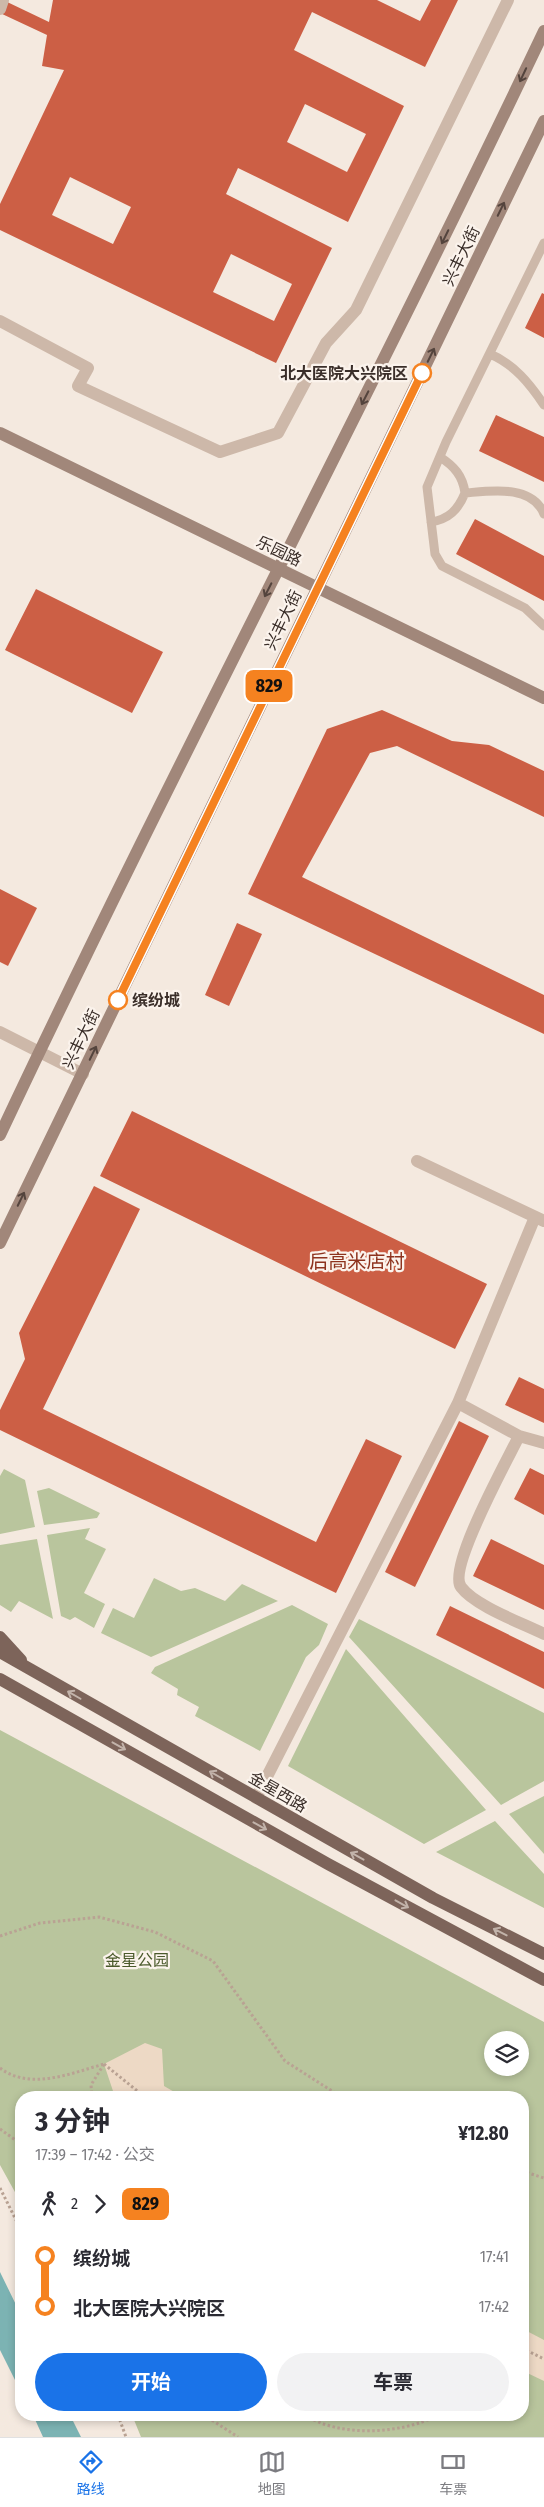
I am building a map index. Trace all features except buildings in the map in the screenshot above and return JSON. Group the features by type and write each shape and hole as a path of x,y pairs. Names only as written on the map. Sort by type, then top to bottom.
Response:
{"main road":[{"name":"兴丰大街","path":"0,1134 39,1051 279,568 440,249 544,31"},
{"name":"兴丰大街","path":"0,1243 316,587 544,121"},
{"name":"乐园路","path":"0,433 544,698"},
{"path":"0,1638 28,1668"},
{"name":"金星西路","path":"0,1652 432,1898 544,1954"},
{"path":"0,1679 328,1864 544,1980"}],"street":[{"path":"0,9 3,0"},
{"path":"0,321 88,368 78,386 220,452 278,433 326,343 356,310 508,0"},
{"path":"0,1032 83,1074"},
{"path":"256,1798 458,1403 540,1219 417,1161"},
{"path":"458,1403 520,1436 544,1444"},
{"path":"520,1436 464,1549 457,1575 460,1586 482,1604 544,1634"}],"lane":[{"path":"544,243 427,487 435,554 442,566 525,608 544,626"},
{"path":"490,354 506,360 544,405"},
{"path":"431,522 448,517 460,505 465,493 463,480 449,463 440,457"},
{"path":"465,493 517,492 533,500 544,514"}],"path":[{"path":"0,1936 40,1923 99,1917 155,1932 213,1961 285,2061 332,2091"},
{"path":"0,2068 11,2077 53,2079 104,2064"},
{"path":"91,2091 91,2085 104,2064"},
{"path":"104,2064 137,2091"},
{"path":"0,2130 15,2140"},
{"path":"529,2173 544,2178"},
{"path":"0,2188 15,2218"},
{"path":"529,2352 544,2359"},
{"path":"120,2421 126,2437"},
{"path":"213,2421 238,2437"},
{"path":"312,2421 337,2432"},
{"path":"355,2436 392,2433 423,2421"}],"green space":[{"path":"4,1469 25,1480 35,1527 0,1534 0,1476"},
{"path":"49,1488 100,1513 97,1518 44,1525 37,1491"},
{"path":"90,1528 85,1539 106,1549 84,1593 105,1604 94,1628 75,1617 70,1620 61,1616 47,1535"},
{"path":"37,1539 53,1619 19,1601 11,1612 0,1605 0,1545"},
{"path":"154,1578 181,1591 195,1588 225,1601 242,1584 278,1601 151,1657 101,1633 113,1608 134,1618"},
{"path":"292,1605 328,1624 319,1645 306,1657 260,1751 195,1716 199,1707 177,1695 178,1689 151,1673 155,1667"},
{"path":"359,1619 544,1713 544,1781 501,1805 349,1637"},
{"path":"346,1649 486,1810 424,1844 288,1766"},
{"name":"金星公园","path":"0,1730 544,2022 544,2437 141,2437 134,2421 529,2421 529,2091 15,2091 15,2192 0,2165"},
{"path":"544,1796 544,1854 509,1814"},
{"path":"495,1821 544,1874 544,1908 436,1852"}],"shaded area":[{"path":"145,2043 162,2049 164,2086 173,2091 113,2091 104,2064"},
{"path":"529,2332 544,2340 544,2381 529,2374"}],"water":[{"path":"0,2272 15,2303 15,2380 0,2350"},
{"path":"36,2421 73,2421 81,2437 43,2437"}],"bus line":[{"name":"829","path":"118,1000 316,587 422,373"}],"place":[{"name":"北大医院大兴院区","path":"422,373"},
{"name":"缤纷城","path":"118,1000"}],"district":[{"name":"后高米店村","path":"357,1261"}]}
